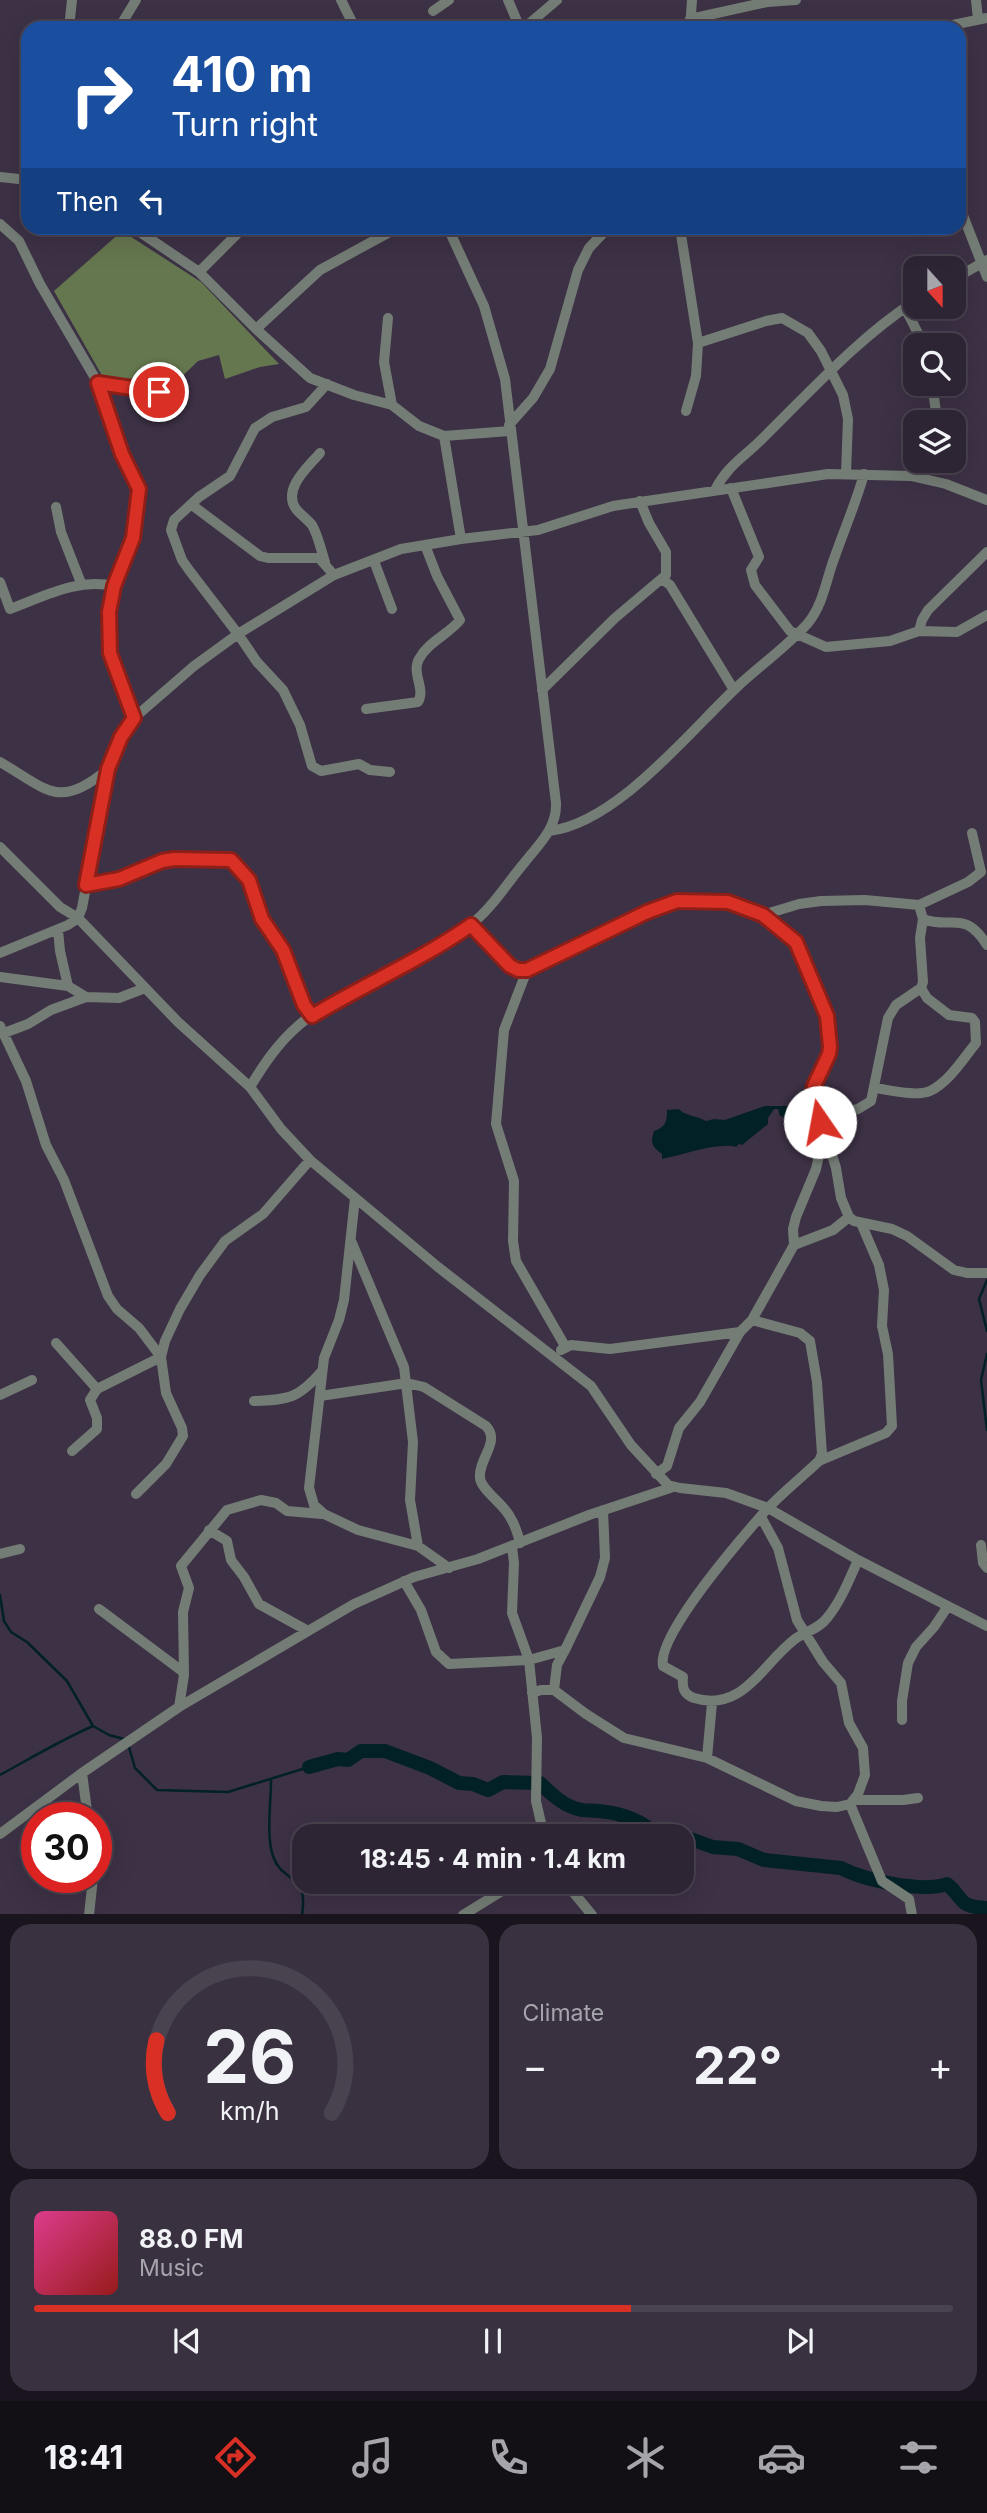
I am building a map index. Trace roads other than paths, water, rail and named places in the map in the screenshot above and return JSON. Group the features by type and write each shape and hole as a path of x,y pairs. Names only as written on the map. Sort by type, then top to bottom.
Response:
{"street":[{"path":"70,21 72,0"},
{"path":"123,21 136,0"},
{"path":"341,0 352,21"},
{"path":"433,11 449,0"},
{"path":"508,0 518,21"},
{"path":"531,21 557,0"},
{"path":"690,21 692,0"},
{"path":"700,21 767,2 796,0"},
{"path":"976,0 983,18"},
{"path":"0,177 21,179"},
{"path":"966,220 985,262 987,277"},
{"path":"0,225 19,242 40,284 98,383 122,454 139,489 133,538 114,586 109,612 110,653 134,718"},
{"path":"144,235 199,272 310,378 354,395 391,405 419,426 444,436 510,428 533,398 550,369 578,270 589,248 601,235"},
{"path":"199,272 236,235"},
{"path":"256,329 320,270 383,235"},
{"path":"250,1087 276,1047 312,1016 360,987 419,958 471,925 549,831 555,818 556,803 505,379 491,325 451,235"},
{"path":"681,235 698,343 696,376 686,411"},
{"path":"966,272 985,262"},
{"path":"715,490 728,468 759,442 855,347 903,309"},
{"path":"388,318 384,362 391,405"},
{"path":"698,343 782,318 808,333 843,395 848,419 846,474"},
{"path":"98,383 159,392"},
{"path":"327,384 306,407 272,417 255,428 230,476 199,497 174,520 171,527 177,548 189,570 257,662 283,690 300,725 312,766 317,770 327,771 354,764 370,770 390,772"},
{"path":"444,436 461,539"},
{"path":"320,453 301,475 293,488 291,498 295,508 313,527 326,564"},
{"path":"0,953 58,930 78,918 108,769 121,737 134,718 194,666 238,634 334,575 401,550 461,539 523,533 613,506 846,474 911,476 987,500"},
{"path":"549,831 572,826 617,800 680,745 734,690 807,623 820,602 855,507 864,474"},
{"path":"731,488 759,557 751,570 755,585 772,611 796,634 826,647 890,641 919,631 957,632 987,615"},
{"path":"542,690 615,618 662,579 667,567 666,552 640,501"},
{"path":"192,505 260,556 277,559 288,556 319,558 334,575"},
{"path":"56,507 61,532 81,583"},
{"path":"366,709 418,702 421,695 416,670 418,659 460,620 437,576 425,545"},
{"path":"919,631 928,610 987,552"},
{"path":"374,561 392,609"},
{"path":"662,579 670,585 734,690"},
{"path":"0,582 10,609 81,583 114,586"},
{"path":"0,762 52,793 63,794 85,787 108,769"},
{"path":"763,915 799,904 821,901 857,900 919,905 984,872 972,833"},
{"path":"0,847 60,907 78,918 178,1022 250,1087 310,1160 438,1267 591,1386 631,1445 656,1474 673,1487"},
{"path":"86,885 119,879 162,861 231,860 249,880 262,919 283,950 304,1005 312,1016"},
{"path":"471,925 510,966 527,970 647,912 677,901 728,902 763,915 796,942 827,1016 829,1054 814,1086 812,1103 820,1151 816,1169 796,1217 793,1229 794,1245 752,1320 740,1332 700,1402 679,1428 667,1466 656,1474"},
{"path":"875,1088 901,1092 929,1091 952,1073 976,1043 975,1022 972,1018 949,1015 927,998 921,988 920,938 923,919 919,905"},
{"path":"923,919 968,924 978,932 987,946"},
{"path":"58,930 68,986"},
{"path":"527,970 504,1030 496,1124 514,1181 513,1241 516,1261 565,1346"},
{"path":"0,977 68,986 86,997"},
{"path":"145,988 119,998 86,997 51,1010 28,1024 2,1029 26,1081 46,1146 64,1180 108,1296 117,1309 139,1328 161,1357"},
{"path":"815,1118 866,1105 871,1101 888,1018 896,1006 921,988"},
{"path":"815,1118 824,1128 836,1168 841,1198 849,1217 861,1223 892,1229 906,1236 954,1270 987,1273"},
{"path":"136,1494 166,1464 183,1436 166,1394 161,1357 165,1341 180,1309 225,1241 263,1214 310,1160"},
{"path":"355,1198 344,1300 322,1370 309,1488 314,1505 324,1514 359,1530 418,1546 449,1568"},
{"path":"794,1245 833,1230 849,1217"},
{"path":"858,1560 846,1588 827,1619 796,1639 737,1696 712,1703 689,1696 685,1692 682,1677 665,1669 662,1660 681,1617 765,1513 819,1461 886,1433 892,1426 888,1354 882,1326 884,1290 879,1265 861,1223"},
{"path":"351,1242 404,1367 413,1443 410,1500 418,1546"},
{"path":"752,1320 800,1333 810,1341 814,1353 822,1446 819,1461"},
{"path":"554,1356 565,1346 581,1344 610,1349 740,1332"},
{"path":"56,1343 97,1389"},
{"path":"72,1451 97,1429 97,1418 90,1400 97,1389 161,1357"},
{"path":"254,1401 296,1396 322,1370"},
{"path":"0,1395 32,1380"},
{"path":"320,1396 407,1383 424,1387 491,1431 490,1446 482,1462 480,1479 486,1490 510,1516 516,1545 512,1613 529,1660 537,1738 536,1801 541,1824"},
{"path":"0,1834 179,1706 354,1604 404,1581 516,1545 603,1510 673,1487 726,1493 987,1626"},
{"path":"179,1706 184,1675 183,1612 189,1588 181,1566 227,1510 261,1500 276,1503 287,1511 324,1514"},
{"path":"554,1690 558,1665 600,1577 605,1558 603,1510"},
{"path":"765,1513 778,1548 791,1605 805,1633 841,1684 849,1723 863,1748 865,1775 852,1802 882,1881 909,1899 912,1914"},
{"path":"209,1530 228,1541 231,1560 259,1604 308,1631"},
{"path":"981,1545 983,1563 987,1568"},
{"path":"0,1554 20,1549"},
{"path":"404,1581 421,1610 436,1652 443,1660 454,1665 529,1660 565,1650"},
{"path":"902,1720 902,1701 911,1655 948,1606"},
{"path":"99,1609 184,1675"},
{"path":"533,1693 554,1690 624,1738 707,1758 796,1801 837,1807 852,1802 918,1798"},
{"path":"707,1758 712,1703"},
{"path":"82,1773 86,1802"},
{"path":"89,1914 91,1893"},
{"path":"463,1914 497,1894"},
{"path":"575,1894 592,1914"}],"waterway":[{"path":"987,1280 979,1299 987,1331"},
{"path":"987,1354 981,1380 987,1430"},
{"path":"0,1595 4,1621 11,1632 27,1642 67,1681 93,1726 109,1735 124,1739"},
{"path":"0,1775 93,1726"},
{"path":"128,1744 135,1768 157,1790 228,1792 309,1767"},
{"path":"309,1767 338,1759 348,1760 361,1751 385,1751 430,1768 459,1783 473,1784 488,1790 503,1782 540,1783 570,1806 622,1815 641,1824"},
{"path":"271,1780 271,1848 277,1865 302,1891 302,1914"},
{"path":"694,1840 713,1847 738,1849 764,1860 841,1868 893,1884 923,1887 947,1884 966,1904 987,1908"}]}
